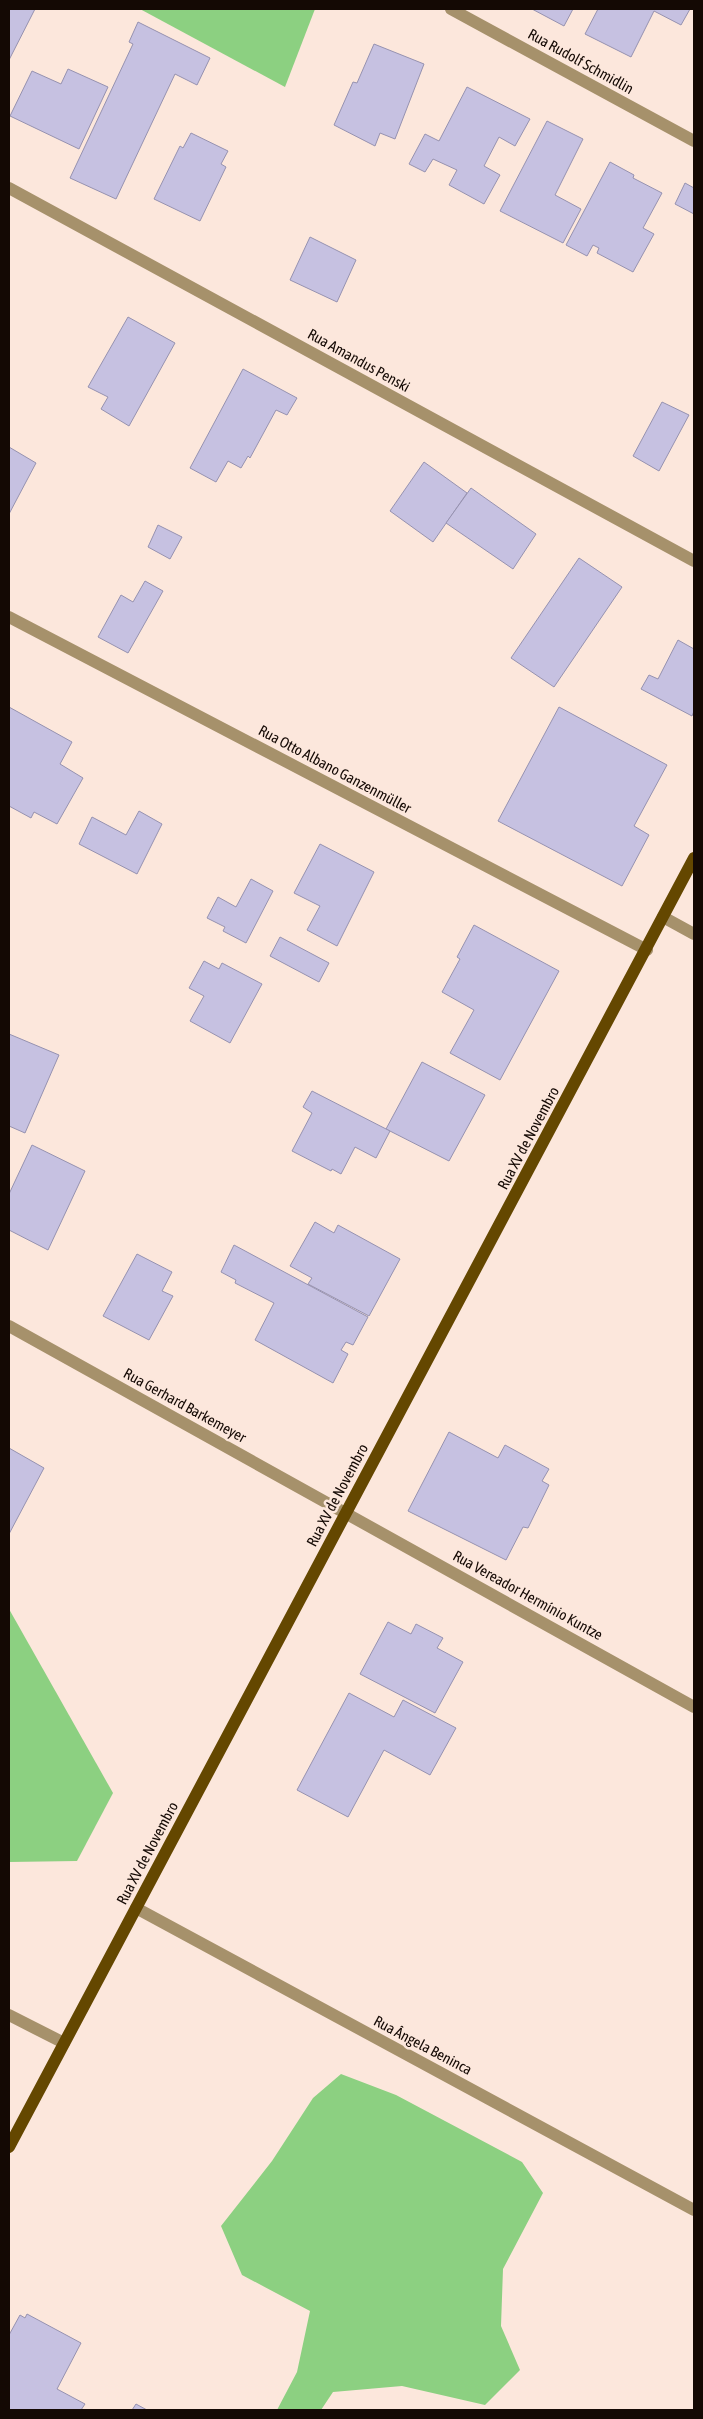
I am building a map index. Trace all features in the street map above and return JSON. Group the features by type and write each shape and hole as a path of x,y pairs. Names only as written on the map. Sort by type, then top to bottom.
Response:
{"main road":[{"name":"Rua XV de Novembro","path":"9,2147 647,950 694,858"}],"street":[{"name":"Rua Rudolf Schmidlin","path":"452,9 694,141"},
{"name":"Rua Amandus Penski","path":"9,188 694,561"},
{"name":"Rua Otto Albano Ganzenmüller","path":"9,617 647,950"},
{"path":"663,917 694,934"},
{"name":"Rua Gerhard Barkemeyer","path":"9,1326 346,1512"},
{"name":"Rua Vereador Hermínio Kuntze","path":"346,1512 694,1707"},
{"name":"Rua Ângela Beninca","path":"136,1908 694,2210"},
{"path":"9,2015 64,2043"}],"green space":[{"path":"140,9 315,9 285,87"},
{"path":"9,1609 113,1793 77,1861 9,1862"},
{"path":"341,2074 396,2095 522,2162 543,2193 503,2269 501,2326 520,2370 485,2405 402,2386 333,2392 321,2410 277,2410 297,2372 310,2311 242,2275 221,2226 272,2161 313,2098"}],"building":[{"path":"9,9 35,9 9,60"},
{"path":"532,9 573,9 564,26"},
{"path":"598,9 690,9 681,25 654,11 631,57 585,34"},
{"path":"138,22 210,58 197,85 175,74 116,199 70,178 133,44 129,42"},
{"path":"374,44 424,64 395,139 380,133 375,146 334,125 353,82 357,83"},
{"path":"68,69 108,87 79,149 10,116 32,71 61,84"},
{"path":"467,87 530,119 515,146 499,137 484,166 500,175 484,204 449,185 457,170 433,159 425,172 409,164 425,134 439,141"},
{"path":"547,121 583,139 555,195 581,209 563,243 500,211"},
{"path":"191,133 228,151 221,164 226,167 200,221 154,199 180,146 183,148"},
{"path":"610,162 634,175 633,178 662,193 643,228 654,234 633,272 597,253 599,248 593,245 587,256 566,245"},
{"path":"685,183 694,188 694,214 675,204"},
{"path":"310,237 356,260 337,302 290,280"},
{"path":"128,317 175,343 129,426 101,409 108,397 88,387"},
{"path":"243,369 297,398 287,415 276,410 250,458 248,456 241,468 228,461 216,482 190,468"},
{"path":"662,402 689,415 659,471 633,456"},
{"path":"9,447 36,463 9,514"},
{"path":"424,462 467,493 433,542 390,511"},
{"path":"471,488 536,534 513,569 446,523"},
{"path":"158,525 182,537 170,559 148,547"},
{"path":"579,558 622,587 554,687 511,658"},
{"path":"145,581 163,591 128,653 98,637 121,595 133,602"},
{"path":"678,640 694,649 694,711 692,716 641,689 649,675 658,679"},
{"path":"9,707 72,742 60,764 83,778 57,824 34,812 31,818 9,806"},
{"path":"559,707 667,765 634,826 649,835 622,886 498,821"},
{"path":"139,811 162,824 137,874 79,844 92,817 126,835"},
{"path":"320,844 374,872 337,946 307,930 320,906 294,893"},
{"path":"251,879 273,891 246,943 223,931 225,927 207,918 218,897 236,907"},
{"path":"474,925 559,971 500,1080 450,1053 474,1010 442,992 460,959 457,957"},
{"path":"280,937 329,963 319,982 270,956"},
{"path":"204,961 219,969 222,963 262,984 230,1043 190,1021 204,996 189,988"},
{"path":"9,1034 59,1055 25,1133 9,1126"},
{"path":"422,1062 485,1095 449,1161 386,1129"},
{"path":"312,1091 390,1131 376,1158 355,1147 341,1174 332,1169 331,1171 292,1151 312,1113 303,1107"},
{"path":"32,1145 85,1171 48,1250 9,1230 9,1194"},
{"path":"315,1222 334,1233 338,1225 400,1259 369,1316 308,1284 312,1278 290,1266"},
{"path":"234,1245 368,1317 353,1345 346,1342 341,1350 348,1354 333,1383 255,1340 274,1303 235,1283 236,1280 221,1272"},
{"path":"137,1254 172,1272 162,1291 173,1296 149,1340 103,1316"},
{"path":"449,1432 498,1458 505,1445 549,1469 542,1481 549,1485 528,1528 523,1527 506,1560 408,1511"},
{"path":"9,1448 44,1468 9,1534"},
{"path":"388,1622 411,1634 416,1624 443,1638 437,1648 463,1662 435,1713 360,1674"},
{"path":"349,1693 394,1717 403,1700 456,1728 430,1775 384,1750 348,1817 297,1790"},
{"path":"27,2314 81,2343 57,2389 85,2404 81,2410 9,2410 9,2335 20,2315 25,2318"},
{"path":"136,2404 147,2410 132,2410"}]}
